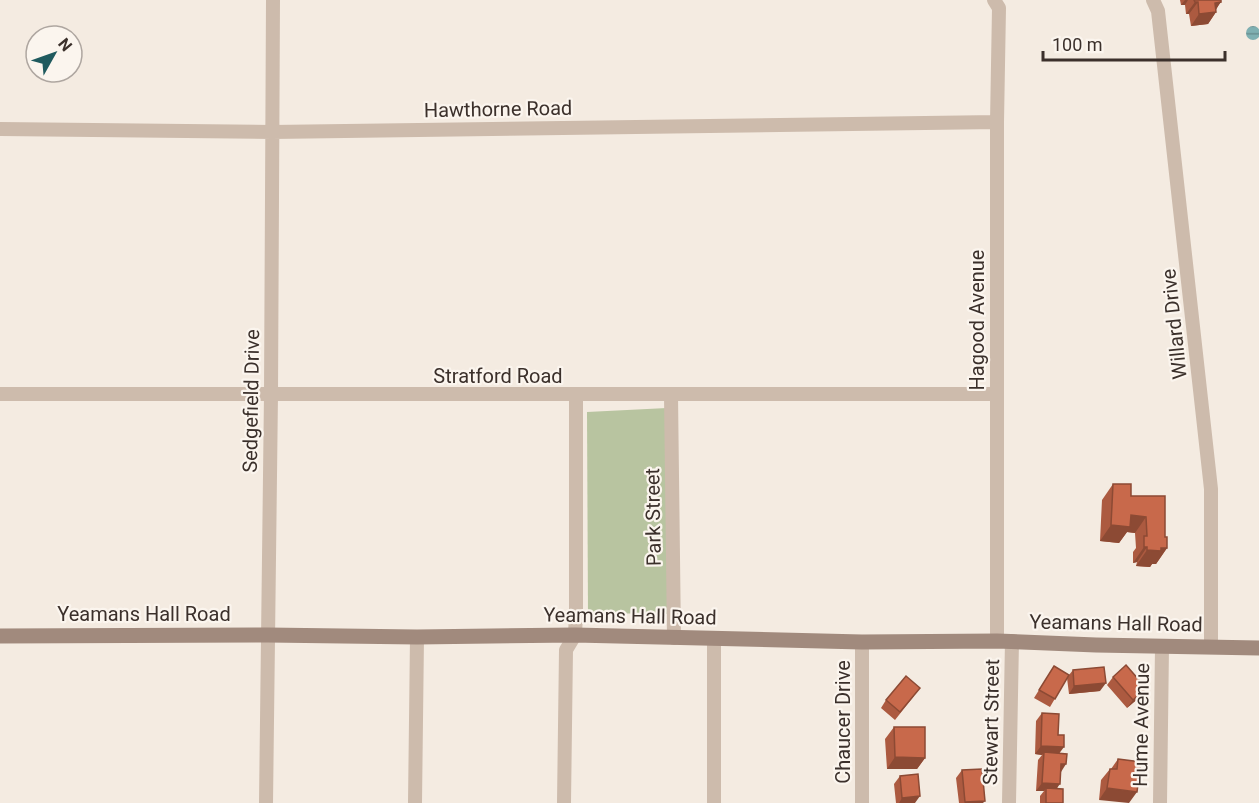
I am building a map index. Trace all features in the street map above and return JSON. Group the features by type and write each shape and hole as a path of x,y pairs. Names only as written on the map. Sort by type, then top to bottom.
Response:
{"street":[{"name":"Sedgefield Drive","path":"266,803 273,0"},
{"name":"Hagood Avenue","path":"994,0 999,8 996,394 1005,641"},
{"name":"Willard Drive","path":"1153,0 1158,11 1211,489 1210,646"},
{"name":"Hawthorne Road","path":"0,129 272,132 997,122"},
{"name":"Stratford Road","path":"0,394 576,396 996,394"},
{"name":"Park Street","path":"671,395 675,638"},
{"path":"564,803 566,650 575,635 576,396"},
{"name":"Yeamans Hall Road","path":"0,636 575,635 862,642 1005,641 1259,648"},
{"path":"415,803 417,637"},
{"path":"714,638 714,803"},
{"name":"Stewart Street","path":"1005,641 1009,803"},
{"name":"Chaucer Drive","path":"862,642 862,803"},
{"name":"Hume Avenue","path":"1160,803 1162,647"}],"green space":[{"path":"667,408 670,614 588,613 587,412"}],"water":[{"path":"1253,26 1258,28 1260,33 1258,38 1253,40 1248,38 1246,33 1248,28"}],"building":[{"path":"1194,0 1221,0 1221,2 1215,3 1216,12 1199,14 1198,2"},
{"path":"1113,484 1131,484 1131,496 1165,496 1167,548 1161,548 1161,551 1147,550 1147,547 1144,547 1144,536 1147,536 1146,517 1131,515 1130,527 1111,525"},
{"path":"1126,665 1146,688 1133,700 1113,677"},
{"path":"1054,666 1069,675 1055,699 1039,690"},
{"path":"1104,667 1106,683 1074,686 1073,670"},
{"path":"906,676 920,688 900,712 886,700"},
{"path":"1042,713 1059,714 1058,735 1064,735 1064,747 1041,746"},
{"path":"894,727 925,727 925,758 895,757"},
{"path":"1044,752 1067,754 1066,764 1061,764 1060,784 1042,783"},
{"path":"1118,759 1141,762 1137,792 1107,788 1110,769 1117,769"},
{"path":"982,769 985,801 965,802 962,770"},
{"path":"918,774 920,796 902,798 900,776"},
{"path":"1046,788 1063,789 1063,803 1046,803"}]}
